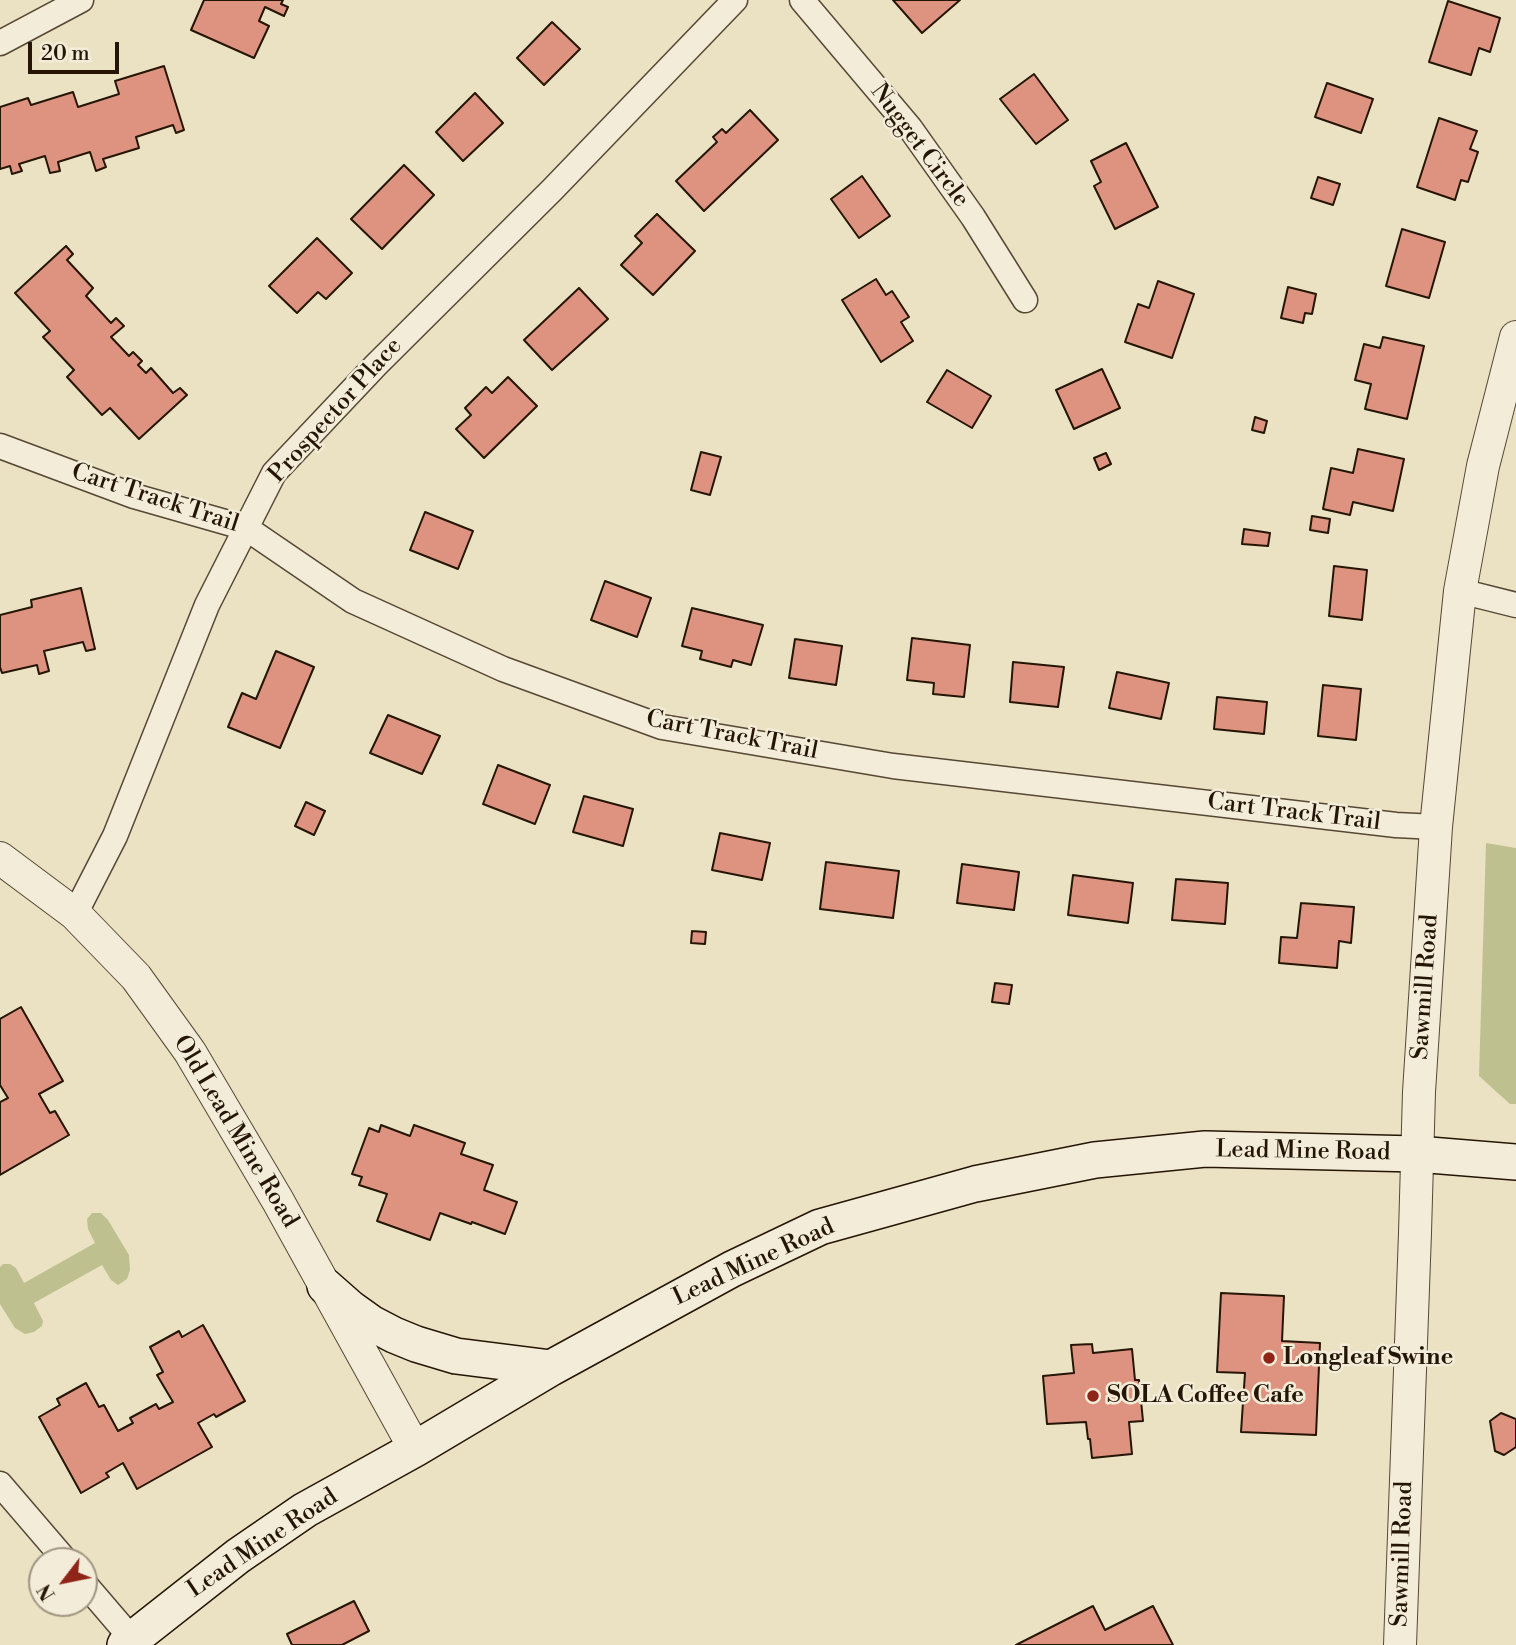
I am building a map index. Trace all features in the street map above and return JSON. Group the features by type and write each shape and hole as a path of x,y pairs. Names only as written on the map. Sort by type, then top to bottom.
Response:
{"main road":[{"name":"Lead Mine Road","path":"128,1642 238,1556 305,1510 415,1449 551,1368 732,1269 820,1227 975,1184 1096,1160 1205,1149 1418,1154 1516,1162"},
{"path":"325,1286 371,1323 416,1343 456,1356 551,1368"}],"street":[{"path":"0,43 80,0"},
{"name":"Prospector Place","path":"75,914 115,836 207,605 274,473 376,365 552,190 735,0"},
{"name":"Nugget Circle","path":"802,0 910,128 973,217 1025,300"},
{"name":"Sawmill Road","path":"1399,1645 1419,1092 1436,827 1460,591 1483,466 1516,337"},
{"name":"Cart Track Trail","path":"0,446 134,496 246,528 353,601 503,669 662,727 893,766 1396,825 1436,827"},
{"path":"1460,591 1516,604"},
{"name":"Old Lead Mine Road","path":"0,858 75,914 136,977 190,1052 278,1201 415,1449"},
{"path":"0,1484 54,1547"},
{"path":"98,1602 128,1642"}],"green space":[{"path":"1486,843 1516,848 1516,1104 1510,1104 1479,1076"},
{"path":"92,1213 101,1213 108,1220 129,1255 130,1270 127,1279 118,1285 111,1280 102,1265 34,1303 43,1321 42,1326 34,1332 25,1334 15,1328 0,1304 0,1267 10,1264 16,1268 24,1283 95,1243 88,1229 87,1219"}],"building":[{"path":"204,0 283,0 281,4 288,7 284,16 265,7 259,21 269,26 254,58 191,30"},
{"path":"893,0 960,0 922,33"},
{"path":"1448,1 1500,18 1490,52 1479,48 1471,75 1429,62"},
{"path":"552,22 580,49 544,85 517,58"},
{"path":"164,66 184,130 176,133 173,125 136,137 139,148 103,159 106,167 96,171 90,152 58,162 60,171 50,173 45,156 19,164 22,171 12,174 10,166 0,169 0,107 28,98 31,105 73,92 78,107 119,94 115,81"},
{"path":"1034,74 1068,120 1036,144 1000,99"},
{"path":"1327,83 1373,99 1361,133 1315,117"},
{"path":"475,93 503,123 463,161 436,132"},
{"path":"750,110 778,140 704,211 676,181 717,142 713,137 722,129 726,133"},
{"path":"1439,118 1477,131 1470,149 1478,152 1468,182 1461,180 1455,200 1417,187"},
{"path":"1126,143 1158,207 1115,229 1094,186 1101,182 1091,161"},
{"path":"404,165 434,195 382,249 351,219"},
{"path":"862,176 890,216 859,238 831,199"},
{"path":"1318,177 1340,184 1333,205 1311,198"},
{"path":"657,214 695,251 653,295 621,265 642,243 635,236"},
{"path":"1402,229 1445,242 1429,298 1386,286"},
{"path":"317,238 352,273 326,299 318,292 297,313 269,286"},
{"path":"66,246 73,254 67,260 93,288 86,296 111,323 116,318 124,326 111,337 129,356 133,352 142,361 138,365 146,373 151,368 173,393 180,388 187,395 139,439 110,408 102,415 67,377 74,370 43,337 50,331 15,293"},
{"path":"876,279 886,295 892,291 909,317 901,322 913,341 881,362 842,300"},
{"path":"1158,281 1194,294 1172,358 1125,342 1138,304 1149,308"},
{"path":"1288,287 1316,294 1312,314 1305,313 1303,323 1281,318"},
{"path":"579,288 608,319 552,370 524,340"},
{"path":"1383,337 1424,346 1407,419 1365,409 1371,384 1355,380 1364,344 1380,348"},
{"path":"1102,369 1120,408 1074,429 1056,390"},
{"path":"947,370 991,396 972,428 927,402"},
{"path":"508,377 537,406 484,458 456,429 471,415 465,408 486,387 492,393"},
{"path":"1255,417 1267,421 1264,433 1252,430"},
{"path":"1358,449 1404,459 1393,511 1353,502 1350,515 1323,509 1331,468 1353,473"},
{"path":"701,452 721,457 710,495 691,490"},
{"path":"1106,453 1111,464 1099,470 1094,458"},
{"path":"425,512 473,531 458,569 410,550"},
{"path":"1312,516 1330,519 1328,533 1310,530"},
{"path":"1244,529 1270,533 1268,546 1242,544"},
{"path":"1334,566 1367,570 1362,620 1329,616"},
{"path":"605,581 651,598 637,637 591,620"},
{"path":"81,588 95,649 86,651 83,642 44,651 49,671 39,674 37,665 2,673 0,615 32,607 31,600"},
{"path":"692,608 763,625 751,665 733,660 731,667 700,659 702,651 682,646"},
{"path":"912,638 970,645 964,697 933,694 934,683 907,680"},
{"path":"795,639 842,646 836,685 789,678"},
{"path":"276,651 314,667 280,748 228,727 242,693 256,699"},
{"path":"1013,662 1064,667 1058,707 1010,702"},
{"path":"1117,672 1169,683 1161,719 1109,708"},
{"path":"1323,685 1361,689 1356,740 1318,736"},
{"path":"1217,697 1267,702 1264,734 1214,729"},
{"path":"388,715 440,736 422,774 370,753"},
{"path":"498,765 550,785 535,824 483,804"},
{"path":"584,796 633,809 623,846 573,832"},
{"path":"306,802 325,811 314,835 295,826"},
{"path":"720,833 770,843 762,880 712,870"},
{"path":"826,862 899,871 893,918 820,909"},
{"path":"962,864 1019,872 1014,910 957,903"},
{"path":"1073,875 1133,883 1128,923 1068,915"},
{"path":"1176,879 1228,883 1225,924 1172,920"},
{"path":"1301,903 1354,907 1351,943 1339,941 1337,968 1279,963 1281,937 1297,938"},
{"path":"692,931 706,932 705,944 691,943"},
{"path":"995,983 1012,985 1009,1004 992,1002"},
{"path":"21,1007 63,1081 39,1094 50,1113 55,1111 69,1135 0,1175 0,1102 8,1098 0,1085 0,1019"},
{"path":"381,1125 410,1136 414,1125 465,1143 461,1154 493,1165 484,1190 517,1202 505,1234 440,1213 430,1240 377,1221 387,1194 359,1185 362,1177 352,1174 369,1128 379,1132"},
{"name":"Longleaf Swine","path":"1221,1293 1284,1296 1282,1341 1320,1343 1316,1435 1241,1432 1245,1373 1217,1372"},
{"path":"203,1325 245,1401 216,1417 214,1414 198,1423 212,1447 137,1489 123,1463 106,1473 109,1477 81,1493 39,1417 60,1405 57,1399 86,1383 99,1407 104,1405 118,1431 133,1423 130,1418 156,1404 159,1409 173,1402 157,1375 163,1372 150,1347 179,1331 182,1337"},
{"path":"1092,1344 1093,1353 1132,1349 1135,1380 1139,1380 1143,1421 1129,1422 1132,1454 1092,1458 1086,1422 1047,1424 1043,1376 1074,1373 1071,1345"},
{"path":"1501,1413 1516,1419 1516,1447 1504,1455 1495,1451 1490,1421"},
{"path":"354,1601 369,1631 342,1645 292,1645 287,1634"},
{"path":"1093,1606 1105,1630 1153,1606 1173,1645 1016,1645"}],"place":[{"name":"Longleaf Swine","path":"1269,1358"},
{"name":"SOLA Coffee Cafe","path":"1093,1396"}]}
